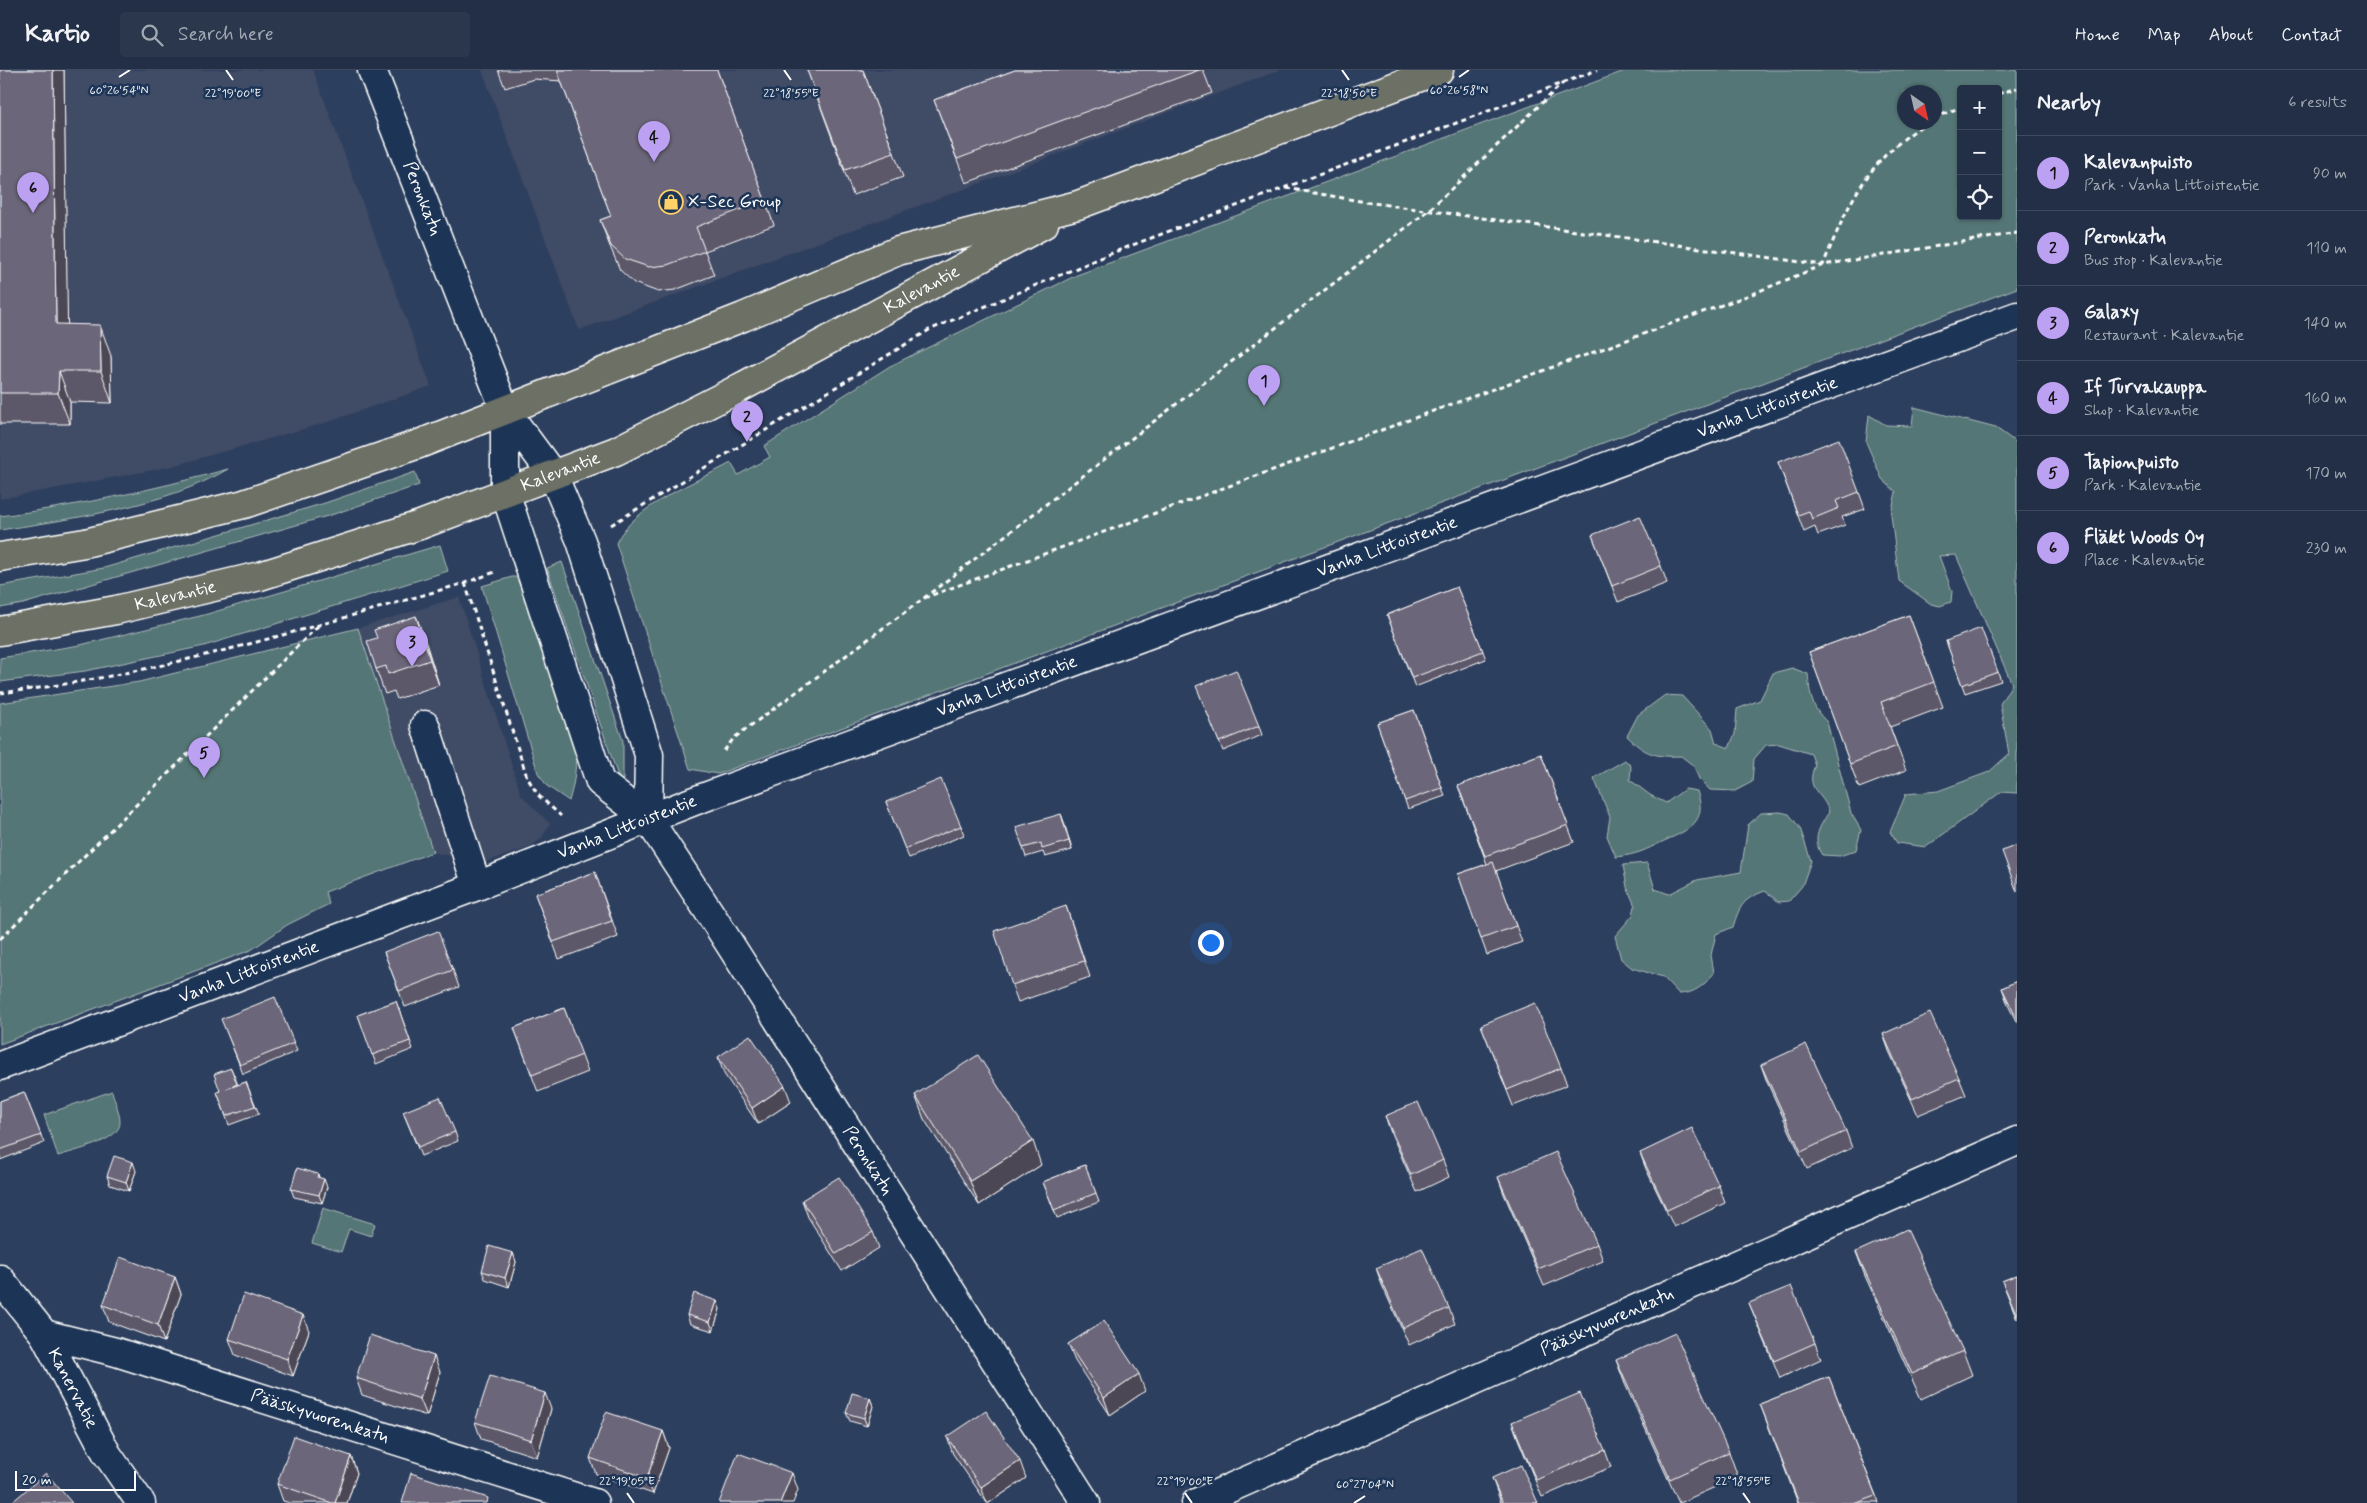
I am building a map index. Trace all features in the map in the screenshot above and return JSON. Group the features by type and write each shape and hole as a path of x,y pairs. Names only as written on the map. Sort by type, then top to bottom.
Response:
{"main road":[{"name":"Kalevantie","path":"0,557 84,543 244,504 418,444 743,317 898,251 1078,205 1439,70"},
{"name":"Kalevantie","path":"0,631 116,610 260,576 420,525 616,451 673,424 1078,205"}],"street":[{"name":"Peronkatu","path":"372,70 505,410 553,475 581,541 649,755 648,819"},
{"name":"Vanha Littoistentie","path":"0,1066 477,886 575,846 694,801 2017,316"},
{"name":"Peronkatu","path":"505,410 505,492 600,782 648,819 715,920 1086,1503"},
{"path":"425,725 477,886"},
{"name":"Pääskyvuorenkatu","path":"1196,1503 2017,1141"},
{"name":"Kanervatie","path":"0,1279 44,1334 107,1454 141,1503"},
{"name":"Pääskyvuorenkatu","path":"44,1334 116,1352 594,1503"}],"path":[{"path":"581,541 608,527 929,330 1122,249 1597,70"},
{"path":"694,801 707,772 734,738 924,598 1429,210 1564,82"},
{"path":"2002,93 2017,88"},
{"path":"1942,115 1957,109"},
{"path":"1823,265 1846,209 1874,167 1902,139 1916,130"},
{"path":"1285,188 1366,202 1823,265"},
{"path":"924,598 1752,294 1823,265 2017,233"},
{"path":"0,694 117,676 203,657 465,583 528,561"},
{"path":"465,583 527,777 538,796 561,816 575,846"},
{"path":"0,939 321,624"}],"shaded area":[{"path":"0,70 313,70 431,386 328,422 169,467 0,499"},
{"path":"482,70 1280,70 970,187 579,330"},
{"path":"459,597 521,795 550,824 541,839 528,848 482,863 433,852 358,628"}],"green space":[{"path":"1627,70 2017,70 2017,288 718,774 690,769 616,543 624,530 651,506 731,463 738,475 770,457 764,446 890,366 1077,275"},
{"path":"1914,407 1996,428 2017,443 2017,793 2001,792 1926,847 1897,843 1890,832 1906,794 1938,791 1989,772 2009,754 2000,704 2012,684 1956,555 1939,556 1952,591 1951,602 1940,606 1931,604 1899,581 1891,514 1896,492 1882,479 1866,442 1869,415 1886,425 1912,426"},
{"path":"228,469 176,493 147,502 87,516 0,530 0,516 115,497"},
{"path":"415,472 419,485 331,515 23,604 0,608 0,586 104,568 325,503"},
{"path":"440,545 448,571 204,646 85,671 0,682 0,658 80,645 204,615"},
{"path":"562,562 623,741 623,781 620,782 547,568"},
{"path":"516,577 520,585 575,743 575,772 569,801 547,786 538,773 482,586"},
{"path":"358,628 433,852 325,892 329,904 287,925 251,950 0,1044 0,703 139,682"},
{"path":"1792,668 1808,674 1814,706 1827,722 1851,813 1861,830 1856,850 1840,856 1822,855 1817,844 1818,833 1829,812 1823,799 1813,786 1812,774 1815,765 1811,754 1779,744 1766,745 1754,759 1752,782 1735,791 1710,790 1699,779 1694,766 1681,756 1651,754 1627,736 1638,715 1665,695 1682,696 1712,729 1716,743 1729,748 1735,734 1737,709 1760,700 1773,673"},
{"path":"1625,760 1631,766 1630,780 1650,795 1666,803 1685,789 1697,791 1700,810 1694,824 1681,833 1641,852 1616,857 1607,836 1610,817 1594,778"},
{"path":"1780,812 1789,814 1800,828 1811,861 1802,886 1789,901 1779,902 1765,891 1743,904 1733,927 1716,934 1711,955 1714,973 1707,981 1694,991 1679,994 1663,977 1632,968 1621,959 1615,936 1633,915 1635,906 1627,887 1623,865 1647,863 1655,889 1669,894 1697,880 1741,872 1748,825 1761,813"},
{"path":"112,1091 120,1118 118,1129 105,1140 58,1156 44,1115"},
{"path":"323,1208 375,1224 371,1236 349,1229 341,1252 312,1243"}],"building":[{"path":"0,70 53,70 56,324 100,325 101,371 59,371 58,393 0,393"},
{"path":"557,70 717,70 765,200 696,227 705,251 667,265 649,267 625,259 611,246 600,220 611,216"},
{"path":"807,70 863,70 894,153 845,170"},
{"path":"1015,70 1199,70 957,159 934,100"},
{"path":"1839,439 1859,492 1836,501 1839,508 1812,519 1809,511 1798,515 1778,462"},
{"path":"1640,516 1661,566 1612,586 1592,535"},
{"path":"1457,587 1483,651 1412,678 1387,615"},
{"path":"1909,615 1934,682 1881,702 1897,746 1850,764 1809,652"},
{"path":"416,616 430,660 388,674 386,666 376,669 367,641 377,638 374,630"},
{"path":"1981,628 1998,672 1962,685 1946,641"},
{"path":"1236,670 1259,726 1219,742 1196,686"},
{"path":"1414,710 1442,788 1405,801 1377,723"},
{"path":"1541,754 1568,825 1485,856 1458,786"},
{"path":"941,779 961,826 905,849 886,802"},
{"path":"1061,814 1069,841 1042,849 1041,843 1023,848 1016,827"},
{"path":"2017,845 2017,892 2002,851"},
{"path":"1493,862 1516,926 1481,939 1458,874"},
{"path":"595,872 612,921 553,942 535,894"},
{"path":"1066,906 1084,961 1012,985 994,931"},
{"path":"438,931 453,970 399,991 384,952"},
{"path":"2017,981 2017,1019 2002,988"},
{"path":"275,997 294,1043 240,1065 221,1019"},
{"path":"396,1001 410,1041 372,1055 358,1015"},
{"path":"1535,1003 1561,1068 1507,1090 1481,1025"},
{"path":"564,1008 582,1055 532,1075 514,1028"},
{"path":"1930,1013 1959,1078 1912,1099 1883,1034"},
{"path":"750,1035 785,1086 752,1108 718,1057"},
{"path":"1806,1044 1846,1131 1801,1152 1761,1065"},
{"path":"978,1055 1033,1141 970,1181 915,1095"},
{"path":"231,1068 237,1084 226,1089 246,1082 255,1106 226,1116 217,1092 220,1091 214,1074"},
{"path":"24,1092 41,1135 0,1150 0,1101"},
{"path":"440,1097 455,1132 418,1147 403,1112"},
{"path":"1418,1102 1443,1160 1411,1175 1385,1116"},
{"path":"1692,1128 1719,1186 1667,1210 1640,1153"},
{"path":"1556,1152 1597,1244 1538,1269 1498,1177"},
{"path":"114,1156 133,1162 126,1182 107,1176"},
{"path":"1085,1165 1096,1193 1054,1210 1043,1182"},
{"path":"297,1168 318,1174 317,1177 324,1179 319,1195 291,1189"},
{"path":"839,1177 873,1232 836,1254 802,1200"},
{"path":"1907,1229 1963,1351 1912,1374 1856,1252"},
{"path":"489,1246 513,1253 505,1278 482,1271"},
{"path":"1422,1248 1449,1308 1403,1328 1376,1268"},
{"path":"120,1257 175,1277 158,1325 103,1305"},
{"path":"2017,1275 2017,1315 2002,1281"},
{"path":"1791,1286 1815,1343 1774,1361 1749,1303"},
{"path":"694,1293 717,1301 710,1322 687,1315"},
{"path":"244,1294 303,1315 287,1359 229,1339"},
{"path":"1104,1321 1139,1374 1104,1398 1068,1344"},
{"path":"1675,1333 1729,1452 1670,1479 1616,1360"},
{"path":"370,1335 434,1356 420,1399 356,1378"},
{"path":"490,1376 545,1393 531,1440 475,1422"},
{"path":"1829,1377 1876,1496 1857,1503 1799,1503 1760,1404"},
{"path":"852,1393 870,1398 864,1418 846,1413"},
{"path":"1580,1393 1605,1450 1536,1480 1512,1422"},
{"path":"986,1411 1020,1461 981,1487 947,1437"},
{"path":"606,1412 663,1431 647,1478 590,1458"},
{"path":"294,1436 351,1456 335,1503 277,1484"},
{"path":"738,1453 792,1473 780,1503 719,1503"},
{"path":"1521,1465 1538,1503 1503,1503 1492,1478"},
{"path":"46,1473 72,1503 11,1503"},
{"path":"411,1473 488,1498 487,1503 402,1503"}],"place":[{"name":"If Turvakauppa","path":"654,162"},
{"name":"X-Sec Group","path":"671,202"},
{"name":"Fläkt Woods Oy","path":"33,213"},
{"name":"Kalevanpuisto","path":"1264,406"},
{"name":"Peronkatu","path":"747,442"},
{"name":"Galaxy","path":"412,667"},
{"name":"Tapionpuisto","path":"204,778"}]}
